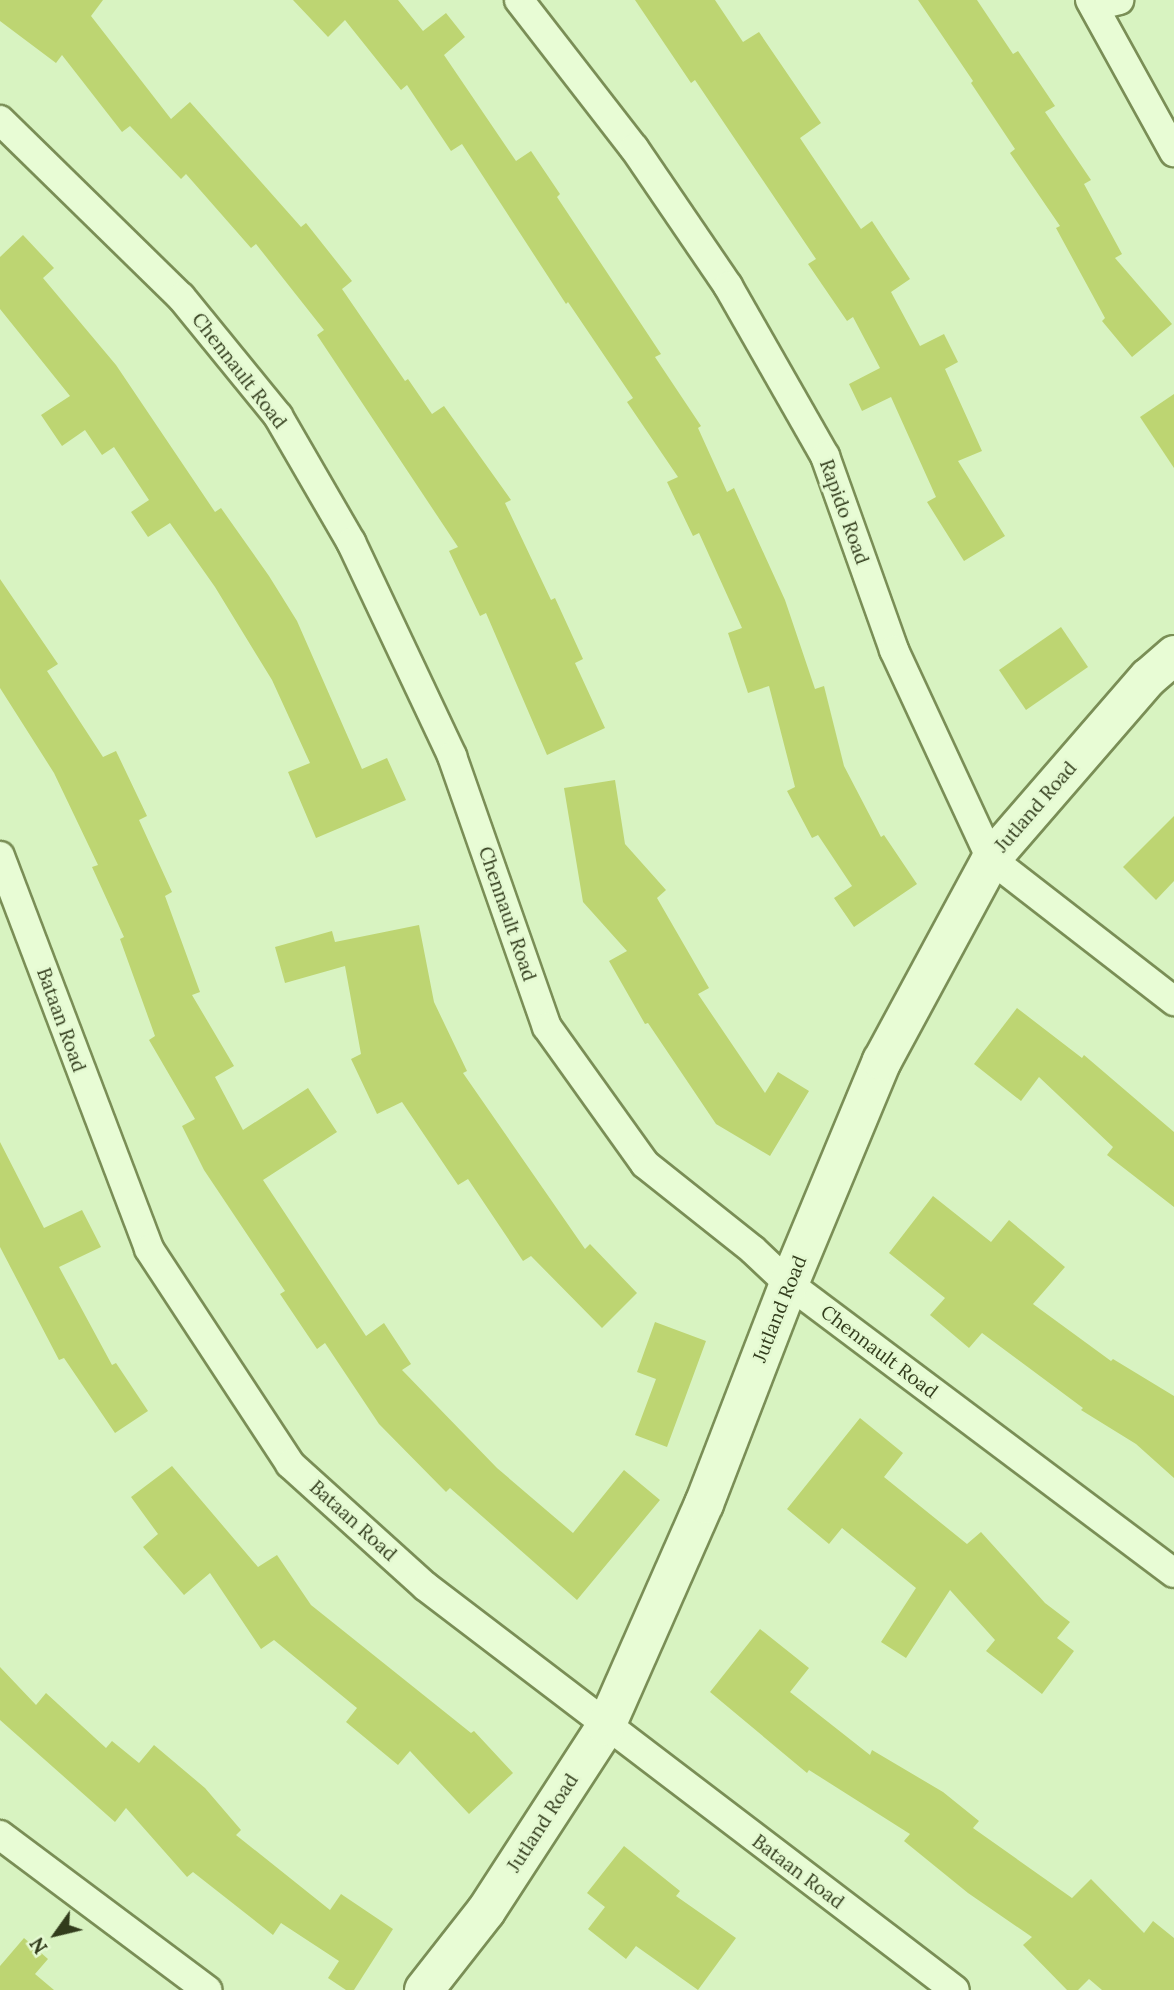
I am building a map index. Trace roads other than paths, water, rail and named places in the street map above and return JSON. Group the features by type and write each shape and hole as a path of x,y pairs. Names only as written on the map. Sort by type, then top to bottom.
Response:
{"street":[{"name":"Rapido Road","path":"519,0 634,148 729,286 825,456 894,650 991,859 1174,1002"},
{"path":"1101,2 1174,152"},
{"name":"Chennault Road","path":"0,120 181,297 278,416 351,542 452,756 547,1027 645,1164 752,1250 789,1284 1174,1573"},
{"name":"Jutland Road","path":"424,1990 486,1911 606,1726 704,1504 789,1284 882,1060 991,859 1147,677 1174,655"},
{"name":"Bataan Road","path":"0,856 149,1249 290,1464 425,1586 955,1990"},
{"path":"0,1835 207,1990"}]}
